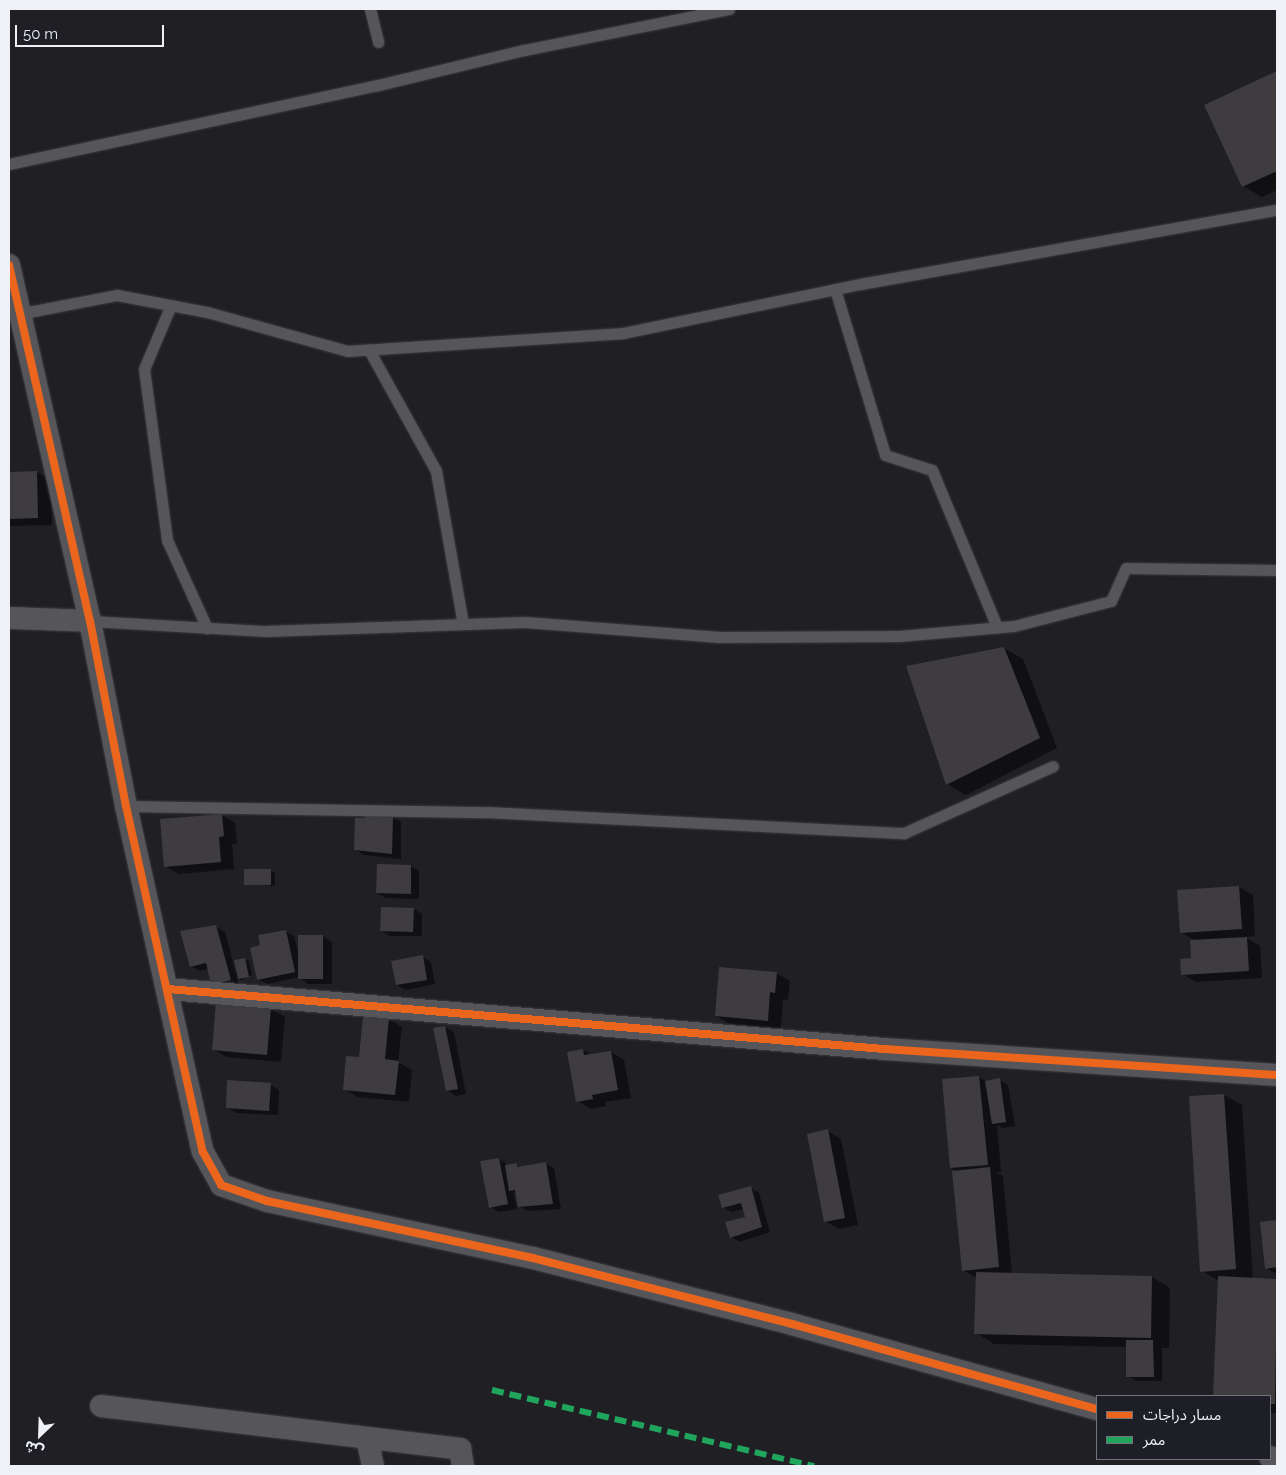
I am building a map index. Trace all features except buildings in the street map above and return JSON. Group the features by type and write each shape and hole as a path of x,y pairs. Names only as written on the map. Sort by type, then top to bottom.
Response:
{"street":[{"path":"9,265 15,314 90,621 126,806 203,1152 214,1175 230,1189 267,1201 552,1263 792,1324 1096,1409"},
{"path":"9,618 90,621"},
{"path":"168,989 884,1049 1277,1076"},
{"path":"101,1406 460,1449 463,1466"},
{"path":"368,1438 373,1466"}],"lane":[{"path":"370,9 378,42"},
{"path":"9,164 524,50 729,9"},
{"path":"15,314 116,296 207,312 348,351 623,333 834,289 1277,210"},
{"path":"834,289 885,455 932,470 997,627"},
{"path":"171,305 144,369 167,540 207,628"},
{"path":"370,350 436,471 463,624"},
{"path":"90,621 266,631 525,622 719,637 899,636 997,627 1111,601 1126,568 1277,570"},
{"path":"126,806 486,812 904,833 1052,766"}],"marked path":[{"path":"492,1390 814,1466"}],"cycle path":[{"path":"9,265 90,621 126,806 203,1152 221,1185 267,1201 533,1258 792,1324 1096,1409"},
{"path":"168,989 884,1049 1277,1075"}]}
